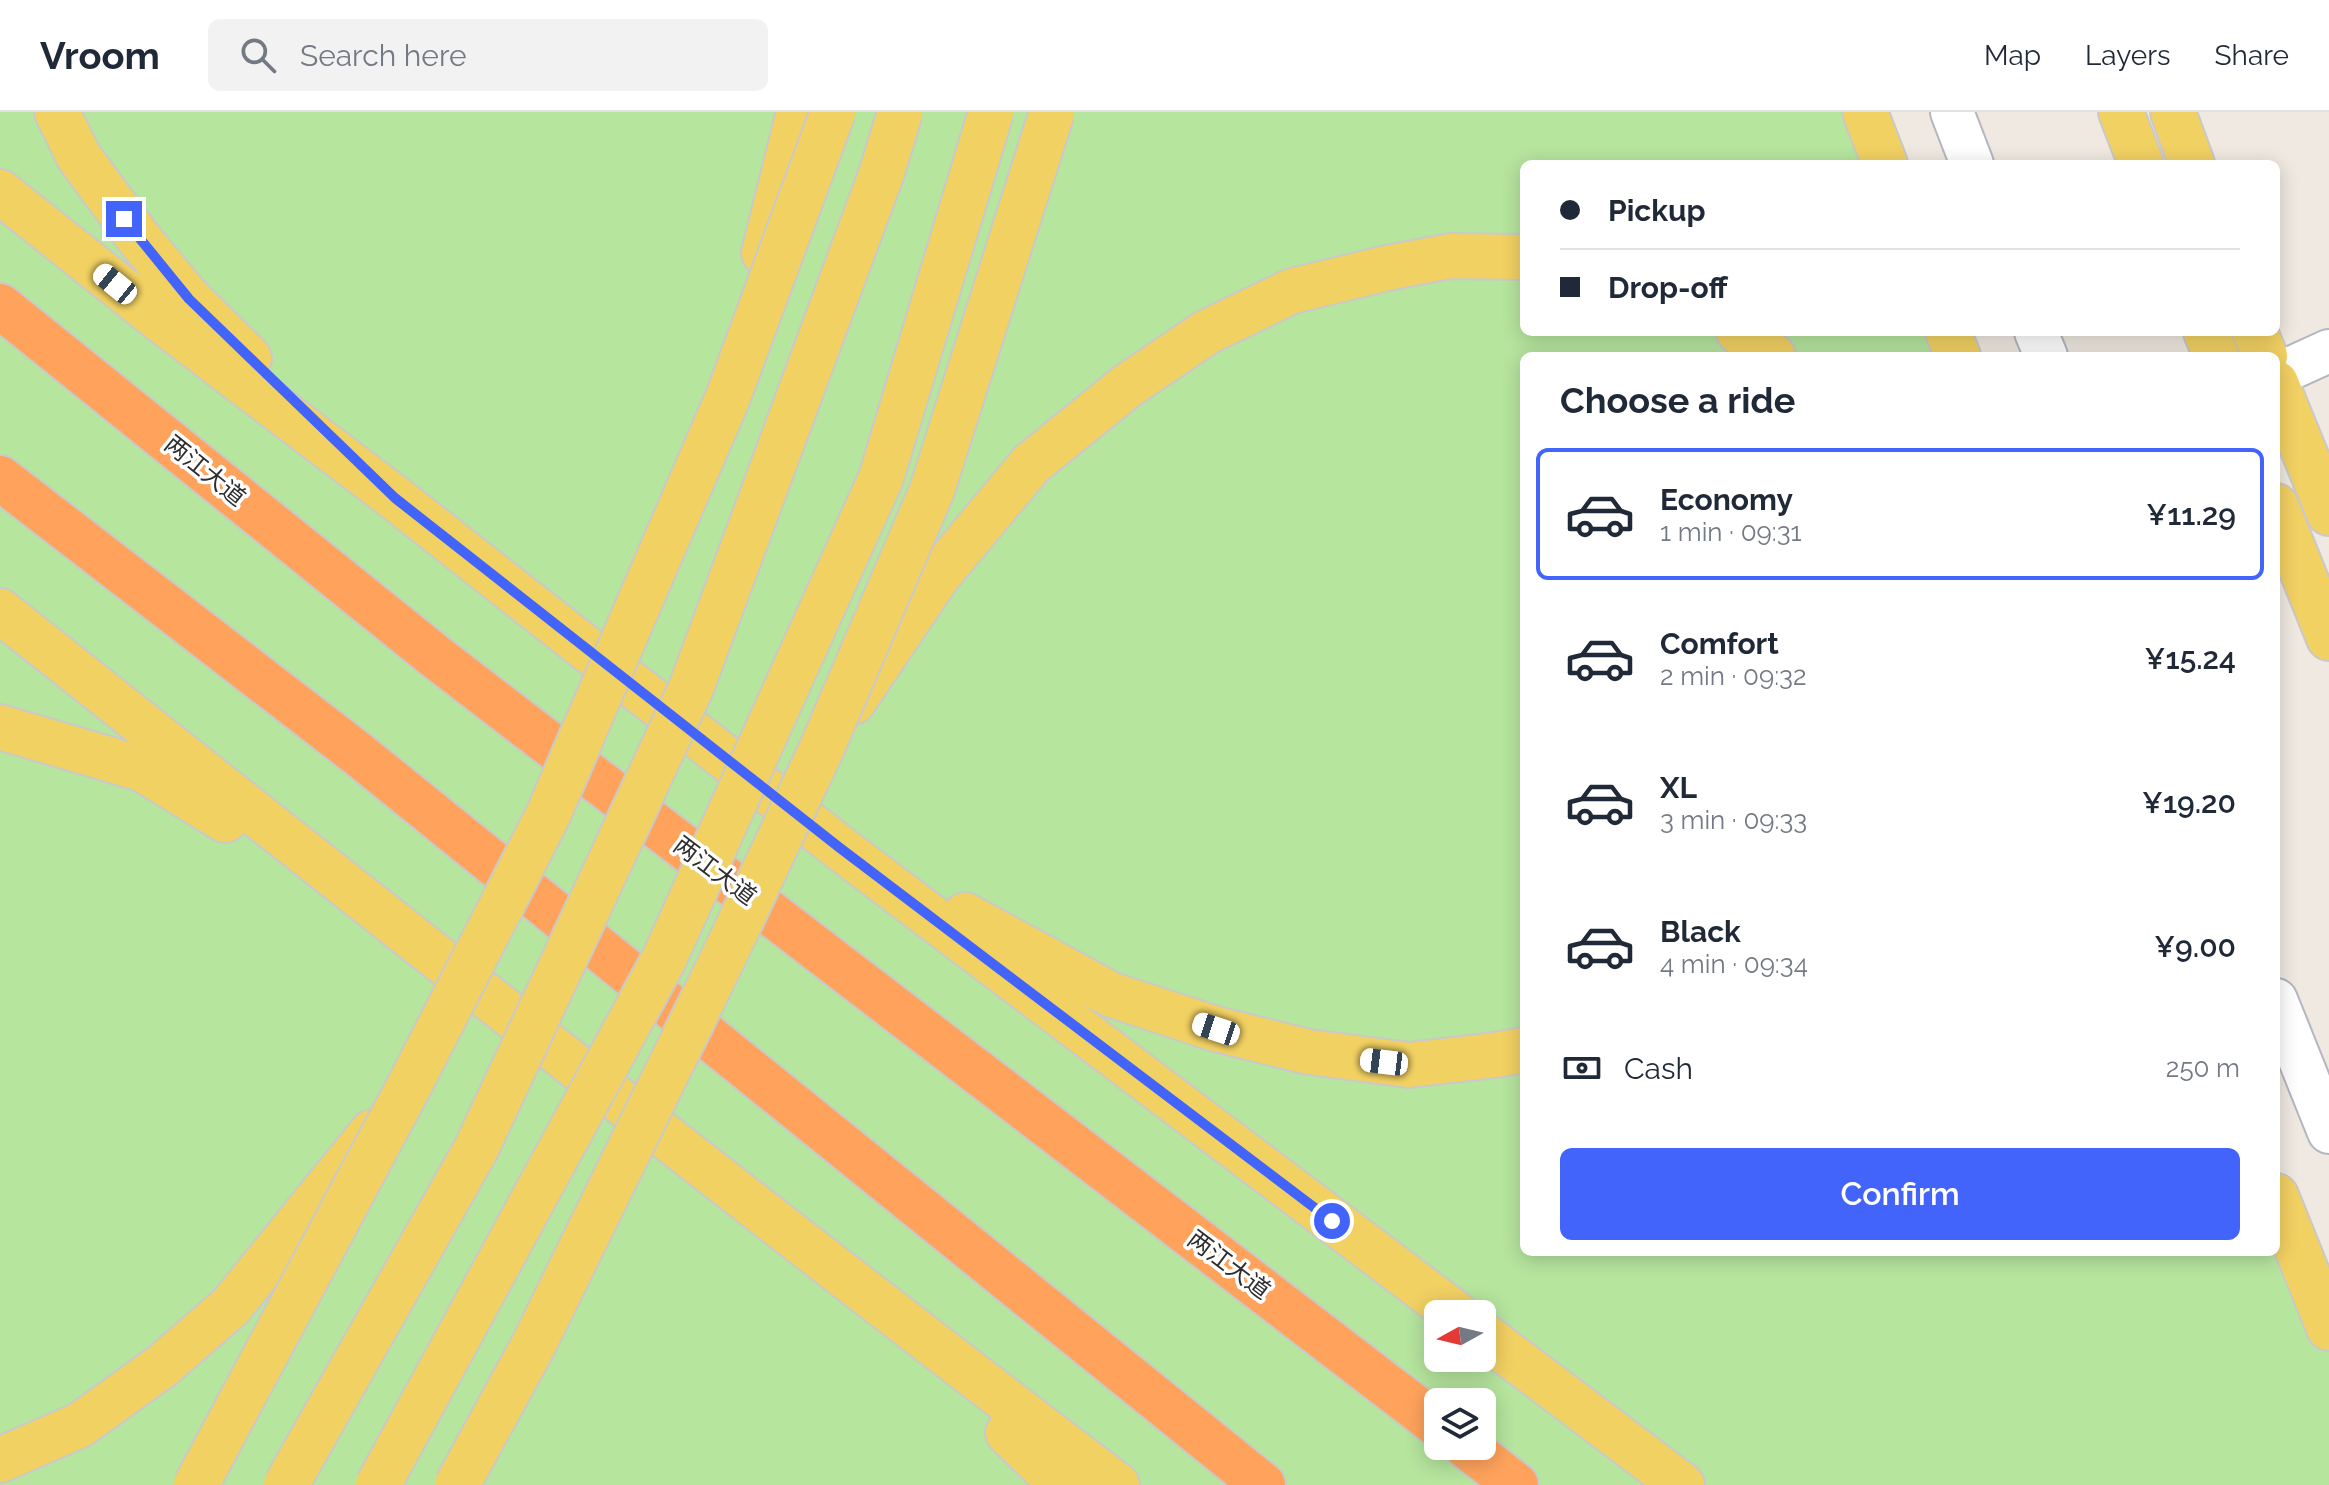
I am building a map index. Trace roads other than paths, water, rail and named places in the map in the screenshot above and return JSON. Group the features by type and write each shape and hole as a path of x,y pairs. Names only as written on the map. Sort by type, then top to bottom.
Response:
{"highway":[{"name":"两江大道","path":"0,306 436,657 1424,1414"},
{"path":"0,478 358,754 1263,1485"},
{"path":"1484,1460 1516,1485"}],"main road":[{"path":"57,112 79,157 140,240 189,299 395,498"},
{"path":"728,397 799,112"},
{"path":"196,1485 407,1090 548,815 728,397 833,112"},
{"path":"286,1485 476,1149 691,688 882,172 900,112"},
{"path":"378,1485 664,959 881,478 991,112"},
{"path":"457,1485 534,1344 821,750 932,490 1052,112"},
{"path":"1865,112 1883,160"},
{"path":"2121,112 2139,160"},
{"path":"2173,112 2191,160"},
{"path":"0,192 840,848 1437,1300"},
{"path":"821,750 937,577 1031,464 1127,386 1207,332 1292,291 1450,256 1520,257"},
{"path":"1745,336 1767,352"},
{"path":"2280,393 2329,513"},
{"path":"2280,516 2329,638"},
{"path":"0,611 831,1267 1117,1485"},
{"path":"0,727 142,769 407,935"},
{"path":"840,848 1112,995 1216,1029 1309,1052 1409,1065 1520,1051"},
{"path":"0,1460 80,1425 162,1366 231,1306 407,1090"},
{"path":"2280,1206 2329,1328"},
{"path":"831,1267 1062,1485"},
{"path":"478,1485 534,1344"},
{"path":"1496,1345 1682,1485"}],"street":[{"path":"1952,112 1970,160"},
{"path":"2280,373 2329,351"},
{"path":"2280,1010 2329,1132"}]}
